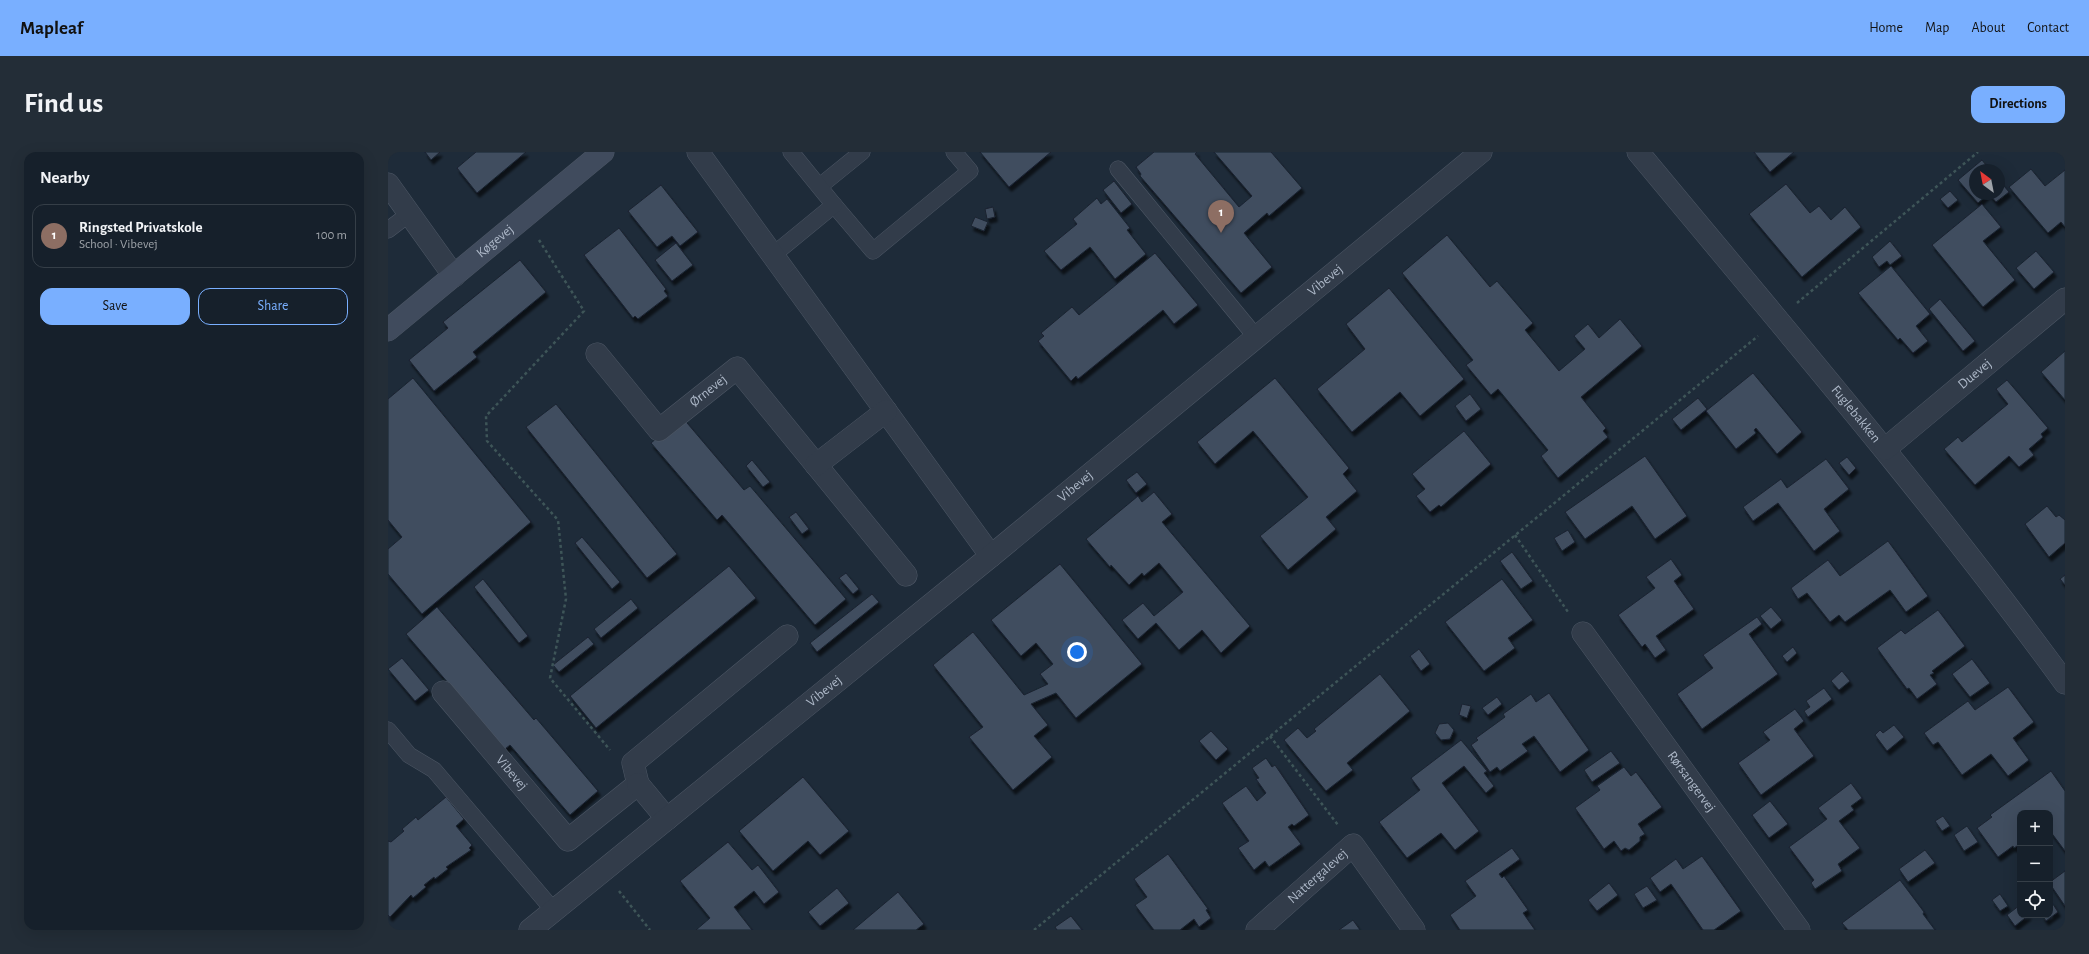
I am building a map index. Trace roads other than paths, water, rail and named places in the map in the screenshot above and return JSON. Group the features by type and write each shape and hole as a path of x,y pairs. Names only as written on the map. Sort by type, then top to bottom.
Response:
{"street":[{"name":"Køgevej","path":"388,330 603,152"},
{"path":"698,152 991,556"},
{"name":"Vibevej","path":"530,930 991,556 1481,152"},
{"name":"Fuglebakken","path":"1638,152 1885,449 2017,616 2065,683"},
{"path":"388,184 454,276"},
{"name":"Duevej","path":"1885,449 2065,299"},
{"name":"Ørnevej","path":"597,354 659,430 737,368 906,575"},
{"path":"816,465 886,411"},
{"name":"Rørsangervej","path":"1583,633 1799,930"},
{"name":"Vibevej","path":"443,692 568,840 636,773 787,636"},
{"path":"636,773 667,818"},
{"name":"Nattergalevej","path":"1257,930 1353,845 1414,930"}],"lane":[{"path":"792,152 873,251 970,171 954,152"},
{"path":"820,186 862,152"},
{"path":"1118,169 1256,337"},
{"path":"773,255 834,205"},
{"path":"388,230 409,214"},
{"path":"388,730 410,755 434,770 554,911"}],"place":[{"name":"Ringsted Privatskole","path":"1221,233"}]}
